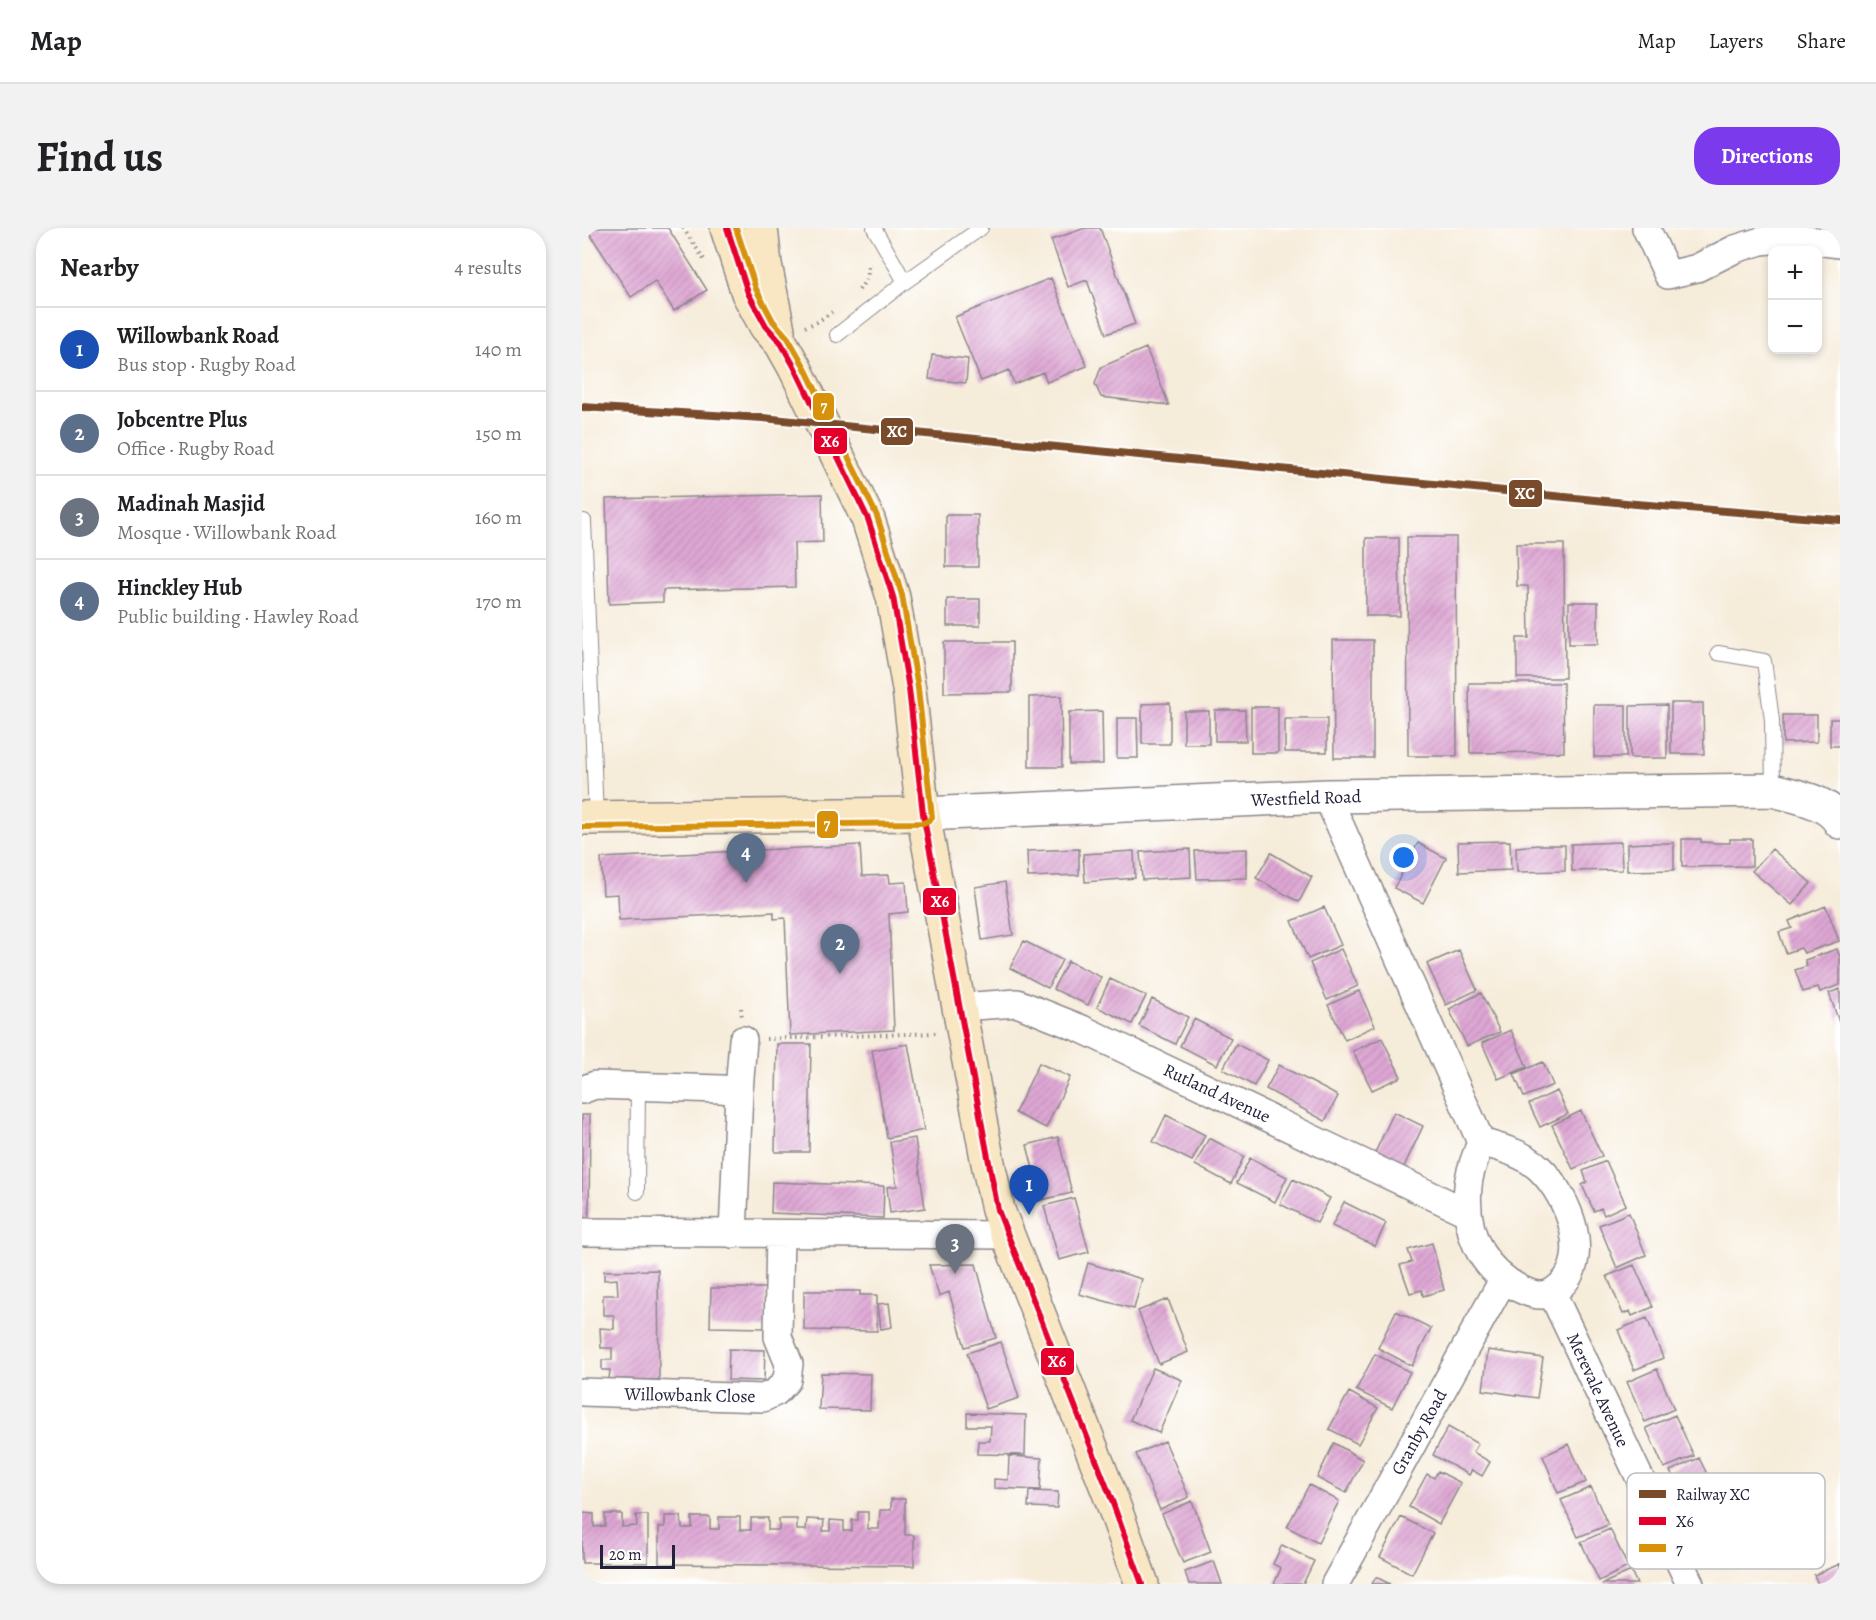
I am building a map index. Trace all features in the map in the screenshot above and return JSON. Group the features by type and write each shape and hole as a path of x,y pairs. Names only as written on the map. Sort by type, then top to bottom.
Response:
{"main road":[{"path":"727,228 748,293 766,326 788,337"},
{"path":"761,228 765,264 788,337 795,368 868,519 893,597 909,689 923,814 998,1210 1111,1498 1142,1584"},
{"path":"589,818 923,814"}],"street":[{"path":"1646,228 1668,275 1697,268 1735,249 1761,241 1791,238 1840,244"},
{"name":"Westfield Road","path":"923,814 1327,796 1773,790 1812,800 1839,817"},
{"path":"1327,796 1481,1142 1468,1184 1468,1213 1474,1240 1486,1263 1503,1280 1533,1296 1552,1293 1570,1278 1576,1251 1572,1222 1561,1195 1538,1167 1511,1150 1481,1142"},
{"name":"Rutland Avenue","path":"961,1020 1017,1003 1082,1029 1468,1213"},
{"path":"732,1234 743,1040"},
{"path":"582,1090 596,1085 739,1091"},
{"path":"582,1232 1008,1235"},
{"name":"Willowbank Close","path":"582,1392 763,1398 776,1392 787,1380 789,1364 778,1336 780,1234"},
{"name":"Granby Road","path":"1335,1584 1503,1280"},
{"name":"Merevale Avenue","path":"1552,1293 1637,1473"},
{"name":"Merevale Avenue","path":"1683,1569 1690,1584"}],"lane":[{"path":"874,228 906,282"},
{"path":"837,335 981,228"},
{"path":"585,521 589,818"},
{"path":"1718,653 1764,661 1772,720 1773,790"},
{"path":"637,1192 638,1087"}],"path":[{"path":"690,228 691,238"},
{"path":"856,293 867,278 868,266 889,254"},
{"path":"788,337 836,309"},
{"path":"743,1040 961,1020"}],"building":[{"path":"586,228 668,228 707,290 674,311 655,281 631,297"},
{"path":"1085,228 1100,228 1135,324 1106,334 1087,280 1068,287 1051,240"},
{"path":"1051,278 1087,366 1047,382 1043,372 1014,384 1009,370 981,381 955,317"},
{"path":"1146,348 1169,405 1101,397 1095,384 1101,367"},
{"path":"932,355 968,359 966,383 929,379"},
{"path":"822,494 823,542 794,543 795,587 663,590 663,602 609,604 606,499"},
{"path":"946,515 978,515 978,567 946,567"},
{"path":"1407,537 1456,537 1457,756 1408,756"},
{"path":"1366,538 1399,538 1400,616 1366,616"},
{"path":"1516,544 1564,544 1565,678 1517,678 1517,638 1529,638 1528,586 1517,586"},
{"path":"947,599 980,599 980,626 947,626"},
{"path":"1569,602 1598,602 1598,644 1569,644"},
{"path":"1333,640 1373,640 1373,758 1334,758"},
{"path":"944,642 1012,642 1012,692 944,693"},
{"path":"1469,683 1563,683 1564,752 1470,753"},
{"path":"1061,696 1062,767 1029,767 1029,697"},
{"path":"1170,703 1170,744 1142,744 1142,704"},
{"path":"1671,703 1703,703 1704,754 1671,754"},
{"path":"1594,705 1626,705 1626,757 1594,757"},
{"path":"1667,705 1667,758 1630,758 1630,706"},
{"path":"1251,707 1278,707 1278,753 1251,753"},
{"path":"1215,710 1245,710 1246,741 1215,741"},
{"path":"1102,711 1103,764 1069,764 1069,712"},
{"path":"1184,711 1209,711 1209,744 1184,744"},
{"path":"1783,715 1817,715 1817,742 1783,743"},
{"path":"1117,718 1137,718 1138,758 1117,758"},
{"path":"1285,719 1327,719 1327,752 1285,752"},
{"path":"1830,719 1840,719 1840,746 1830,746"},
{"path":"1682,839 1730,843 1730,839 1752,839 1752,866 1682,867"},
{"path":"1510,841 1511,870 1459,872 1458,842"},
{"path":"1621,842 1622,870 1572,871 1571,844"},
{"path":"1418,843 1446,858 1423,903 1394,888"},
{"path":"1674,843 1674,870 1627,871 1627,844"},
{"path":"860,845 862,876 889,875 890,883 906,882 908,912 889,914 894,1030 790,1035 785,918 774,919 774,912 619,920 618,894 603,895 601,858"},
{"path":"1565,845 1565,871 1517,872 1516,847"},
{"path":"1079,849 1079,875 1028,877 1027,851"},
{"path":"1190,849 1191,877 1142,880 1140,852"},
{"path":"1247,849 1247,878 1197,879 1195,851"},
{"path":"1772,849 1811,883 1792,905 1752,871"},
{"path":"1134,851 1135,878 1085,882 1083,854"},
{"path":"1271,853 1312,877 1299,902 1256,878"},
{"path":"1005,882 1013,935 982,940 975,887"},
{"path":"1826,906 1839,941 1804,953 1801,948 1786,953 1779,932 1792,928 1789,921"},
{"path":"1324,907 1341,945 1308,959 1292,921"},
{"path":"1024,941 1062,960 1048,988 1010,968"},
{"path":"1341,949 1358,986 1327,1000 1310,963"},
{"path":"1837,949 1840,957 1840,985 1820,992 1818,987 1803,992 1795,970 1807,966 1805,960"},
{"path":"1459,950 1477,990 1446,1005 1427,964"},
{"path":"1068,961 1101,977 1088,1005 1053,989"},
{"path":"1110,979 1146,996 1132,1024 1097,1007"},
{"path":"1840,989 1840,1025 1829,993"},
{"path":"1359,991 1375,1026 1345,1040 1328,1005"},
{"path":"1481,993 1500,1032 1467,1046 1449,1009"},
{"path":"1152,999 1188,1017 1175,1044 1139,1026"},
{"path":"1194,1019 1231,1038 1217,1065 1180,1046"},
{"path":"1511,1030 1527,1067 1498,1079 1482,1043"},
{"path":"1382,1038 1401,1077 1372,1090 1353,1051"},
{"path":"777,1044 811,1044 809,1152 775,1152"},
{"path":"908,1044 924,1130 887,1138 872,1050"},
{"path":"1236,1044 1268,1060 1254,1086 1223,1069"},
{"path":"1543,1062 1553,1085 1524,1097 1514,1074"},
{"path":"1039,1063 1070,1077 1046,1128 1015,1113"},
{"path":"1279,1065 1338,1096 1325,1121 1266,1089"},
{"path":"1557,1091 1568,1114 1540,1127 1529,1104"},
{"path":"1581,1111 1602,1156 1573,1169 1552,1125"},
{"path":"1394,1112 1423,1126 1402,1171 1373,1157"},
{"path":"582,1115 590,1115 589,1221 582,1221"},
{"path":"1166,1115 1205,1135 1192,1161 1153,1142"},
{"path":"1058,1137 1072,1193 1041,1200 1027,1145"},
{"path":"915,1138 925,1208 890,1213 887,1187 897,1186 890,1142"},
{"path":"1209,1138 1244,1156 1231,1184 1195,1165"},
{"path":"1250,1158 1287,1177 1275,1202 1237,1183"},
{"path":"1606,1161 1626,1205 1604,1215 1601,1208 1594,1211 1582,1185 1587,1182 1583,1171"},
{"path":"1293,1179 1330,1198 1317,1223 1280,1204"},
{"path":"772,1182 884,1186 883,1218 771,1213"},
{"path":"1074,1198 1089,1252 1059,1260 1044,1206"},
{"path":"1344,1202 1386,1223 1375,1246 1332,1226"},
{"path":"1629,1213 1646,1255 1617,1268 1599,1225"},
{"path":"1432,1243 1444,1290 1423,1296 1422,1290 1410,1293 1400,1265 1412,1262 1408,1250"},
{"path":"1088,1263 1142,1279 1134,1309 1079,1294"},
{"path":"976,1264 996,1338 965,1347 949,1292 939,1296 929,1265"},
{"path":"1634,1265 1653,1307 1632,1316 1630,1311 1623,1314 1607,1276"},
{"path":"658,1270 659,1380 609,1379 610,1370 602,1370 602,1360 612,1360 612,1348 601,1348 600,1328 614,1329 614,1315 603,1315 603,1295 618,1295 617,1279 604,1280 604,1271"},
{"path":"711,1288 766,1288 765,1328 710,1327"},
{"path":"804,1291 860,1291 860,1295 877,1295 877,1331 804,1330"},
{"path":"1168,1299 1188,1352 1159,1364 1138,1311"},
{"path":"889,1303 892,1327 881,1329 878,1304"},
{"path":"1396,1311 1431,1328 1412,1366 1378,1348"},
{"path":"1647,1318 1663,1358 1634,1370 1618,1330"},
{"path":"1001,1342 1019,1398 986,1409 967,1353"},
{"path":"729,1349 765,1350 764,1381 728,1380"},
{"path":"1488,1350 1543,1358 1537,1398 1483,1390"},
{"path":"1375,1354 1410,1372 1392,1408 1356,1390"},
{"path":"1153,1368 1182,1380 1159,1433 1130,1420"},
{"path":"1657,1369 1674,1409 1645,1422 1627,1382"},
{"path":"821,1373 871,1374 870,1410 819,1409"},
{"path":"1349,1392 1378,1408 1358,1444 1329,1429"},
{"path":"967,1413 1026,1415 1025,1455 977,1454 978,1441 990,1441 991,1426 967,1426"},
{"path":"1675,1415 1694,1456 1664,1468 1646,1428"},
{"path":"1448,1427 1478,1444 1473,1452 1490,1462 1482,1476 1472,1470 1469,1475 1433,1455"},
{"path":"1165,1441 1189,1497 1160,1510 1136,1454"},
{"path":"1334,1443 1363,1460 1346,1493 1317,1478"},
{"path":"1569,1444 1586,1482 1558,1493 1543,1456"},
{"path":"1009,1456 1042,1458 1040,1490 994,1488 994,1479 1008,1480"},
{"path":"1699,1458 1706,1473 1671,1473 1670,1471"},
{"path":"1438,1471 1461,1483 1439,1524 1409,1507 1427,1474 1434,1478"},
{"path":"1309,1485 1339,1501 1318,1543 1287,1527"},
{"path":"1591,1487 1608,1525 1578,1537 1561,1500"},
{"path":"1029,1491 1058,1492 1057,1508 1028,1507"},
{"path":"891,1499 905,1499 905,1535 914,1535 914,1566 659,1564 659,1527 665,1527 665,1516 681,1516 682,1528 692,1528 692,1517 710,1517 710,1529 719,1529 719,1517 740,1517 740,1530 751,1530 751,1518 768,1518 768,1530 779,1530 779,1519 797,1519 797,1530 806,1530 807,1519 824,1520 823,1531 830,1531 830,1520 844,1521 844,1531 852,1531 852,1520 858,1520 858,1512 868,1512 868,1529 879,1529 880,1510 891,1510"},
{"path":"1192,1501 1211,1552 1183,1563 1162,1514"},
{"path":"582,1513 594,1514 594,1527 605,1526 605,1514 622,1514 622,1527 637,1526 636,1515 648,1515 648,1563 582,1563"},
{"path":"1401,1517 1433,1533 1412,1574 1380,1557"},
{"path":"1610,1529 1627,1567 1599,1581 1581,1542"},
{"path":"1282,1545 1314,1561 1303,1584 1274,1584 1281,1568 1273,1564"},
{"path":"1214,1561 1222,1584 1189,1584 1185,1572"},
{"path":"1840,1564 1840,1584 1818,1584 1814,1575"},
{"path":"1631,1571 1637,1584 1602,1584"},
{"path":"1376,1577 1390,1584 1372,1584"}],"rail line":[{"name":"XC","path":"582,407 763,418 1636,504 1840,520"}],"transit line":[{"name":"X6","path":"727,228 748,293 766,326 781,343 795,368 868,519 893,597 909,689 923,814 998,1210 1111,1498 1142,1584"},
{"name":"7","path":"582,827 923,823 932,817 918,688 902,595 877,516 803,364 788,338 773,321 756,289 736,228"}],"place":[{"name":"Hinckley Hub","path":"746,883"},
{"name":"Jobcentre Plus","path":"840,974"},
{"name":"Willowbank Road","path":"1029,1215"},
{"name":"Madinah Masjid","path":"955,1274"}]}
